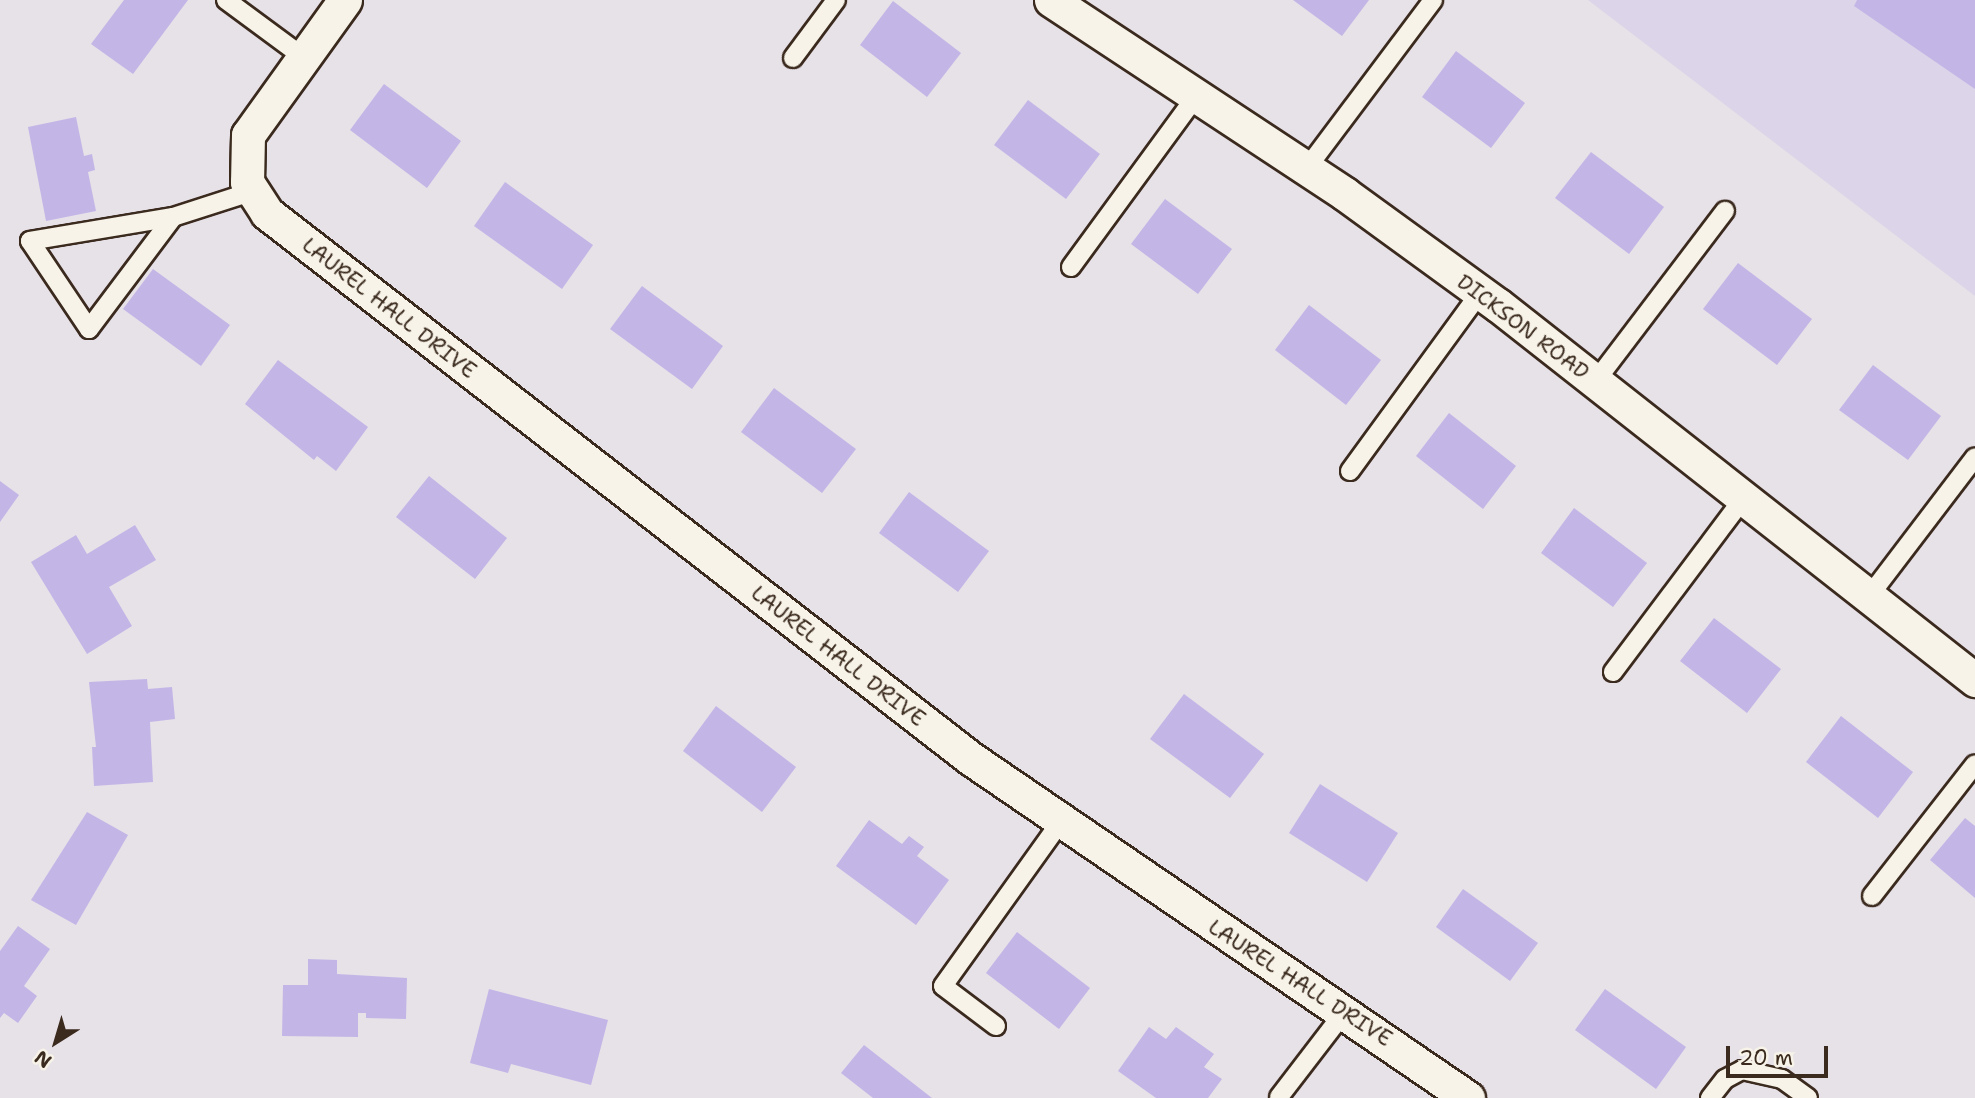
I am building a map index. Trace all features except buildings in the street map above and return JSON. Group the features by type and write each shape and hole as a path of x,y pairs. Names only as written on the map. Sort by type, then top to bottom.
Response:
{"street":[{"path":"248,181 250,131 345,0"},
{"name":"DICKSON ROAD","path":"1051,0 1307,168 1480,293 1867,599 1975,680"},
{"name":"LAUREL HALL DRIVE","path":"248,181 271,216 970,758 1345,1011 1468,1098"}],"lane":[{"path":"226,0 303,57"},
{"path":"793,58 836,0"},
{"path":"1307,168 1433,0"},
{"path":"1071,267 1197,95"},
{"path":"173,217 89,329 30,241 173,217 248,181"},
{"path":"1595,382 1725,211"},
{"path":"1350,471 1480,293"},
{"path":"1867,599 1975,457"},
{"path":"1613,672 1743,499"},
{"path":"1872,897 1975,764"},
{"path":"996,1026 943,986 1062,821"},
{"path":"1279,1097 1345,1011"},
{"path":"1710,1098 1725,1079 1742,1070 1782,1079 1808,1098"}],"shaded area":[{"path":"1588,0 1975,0 1975,296"}]}
